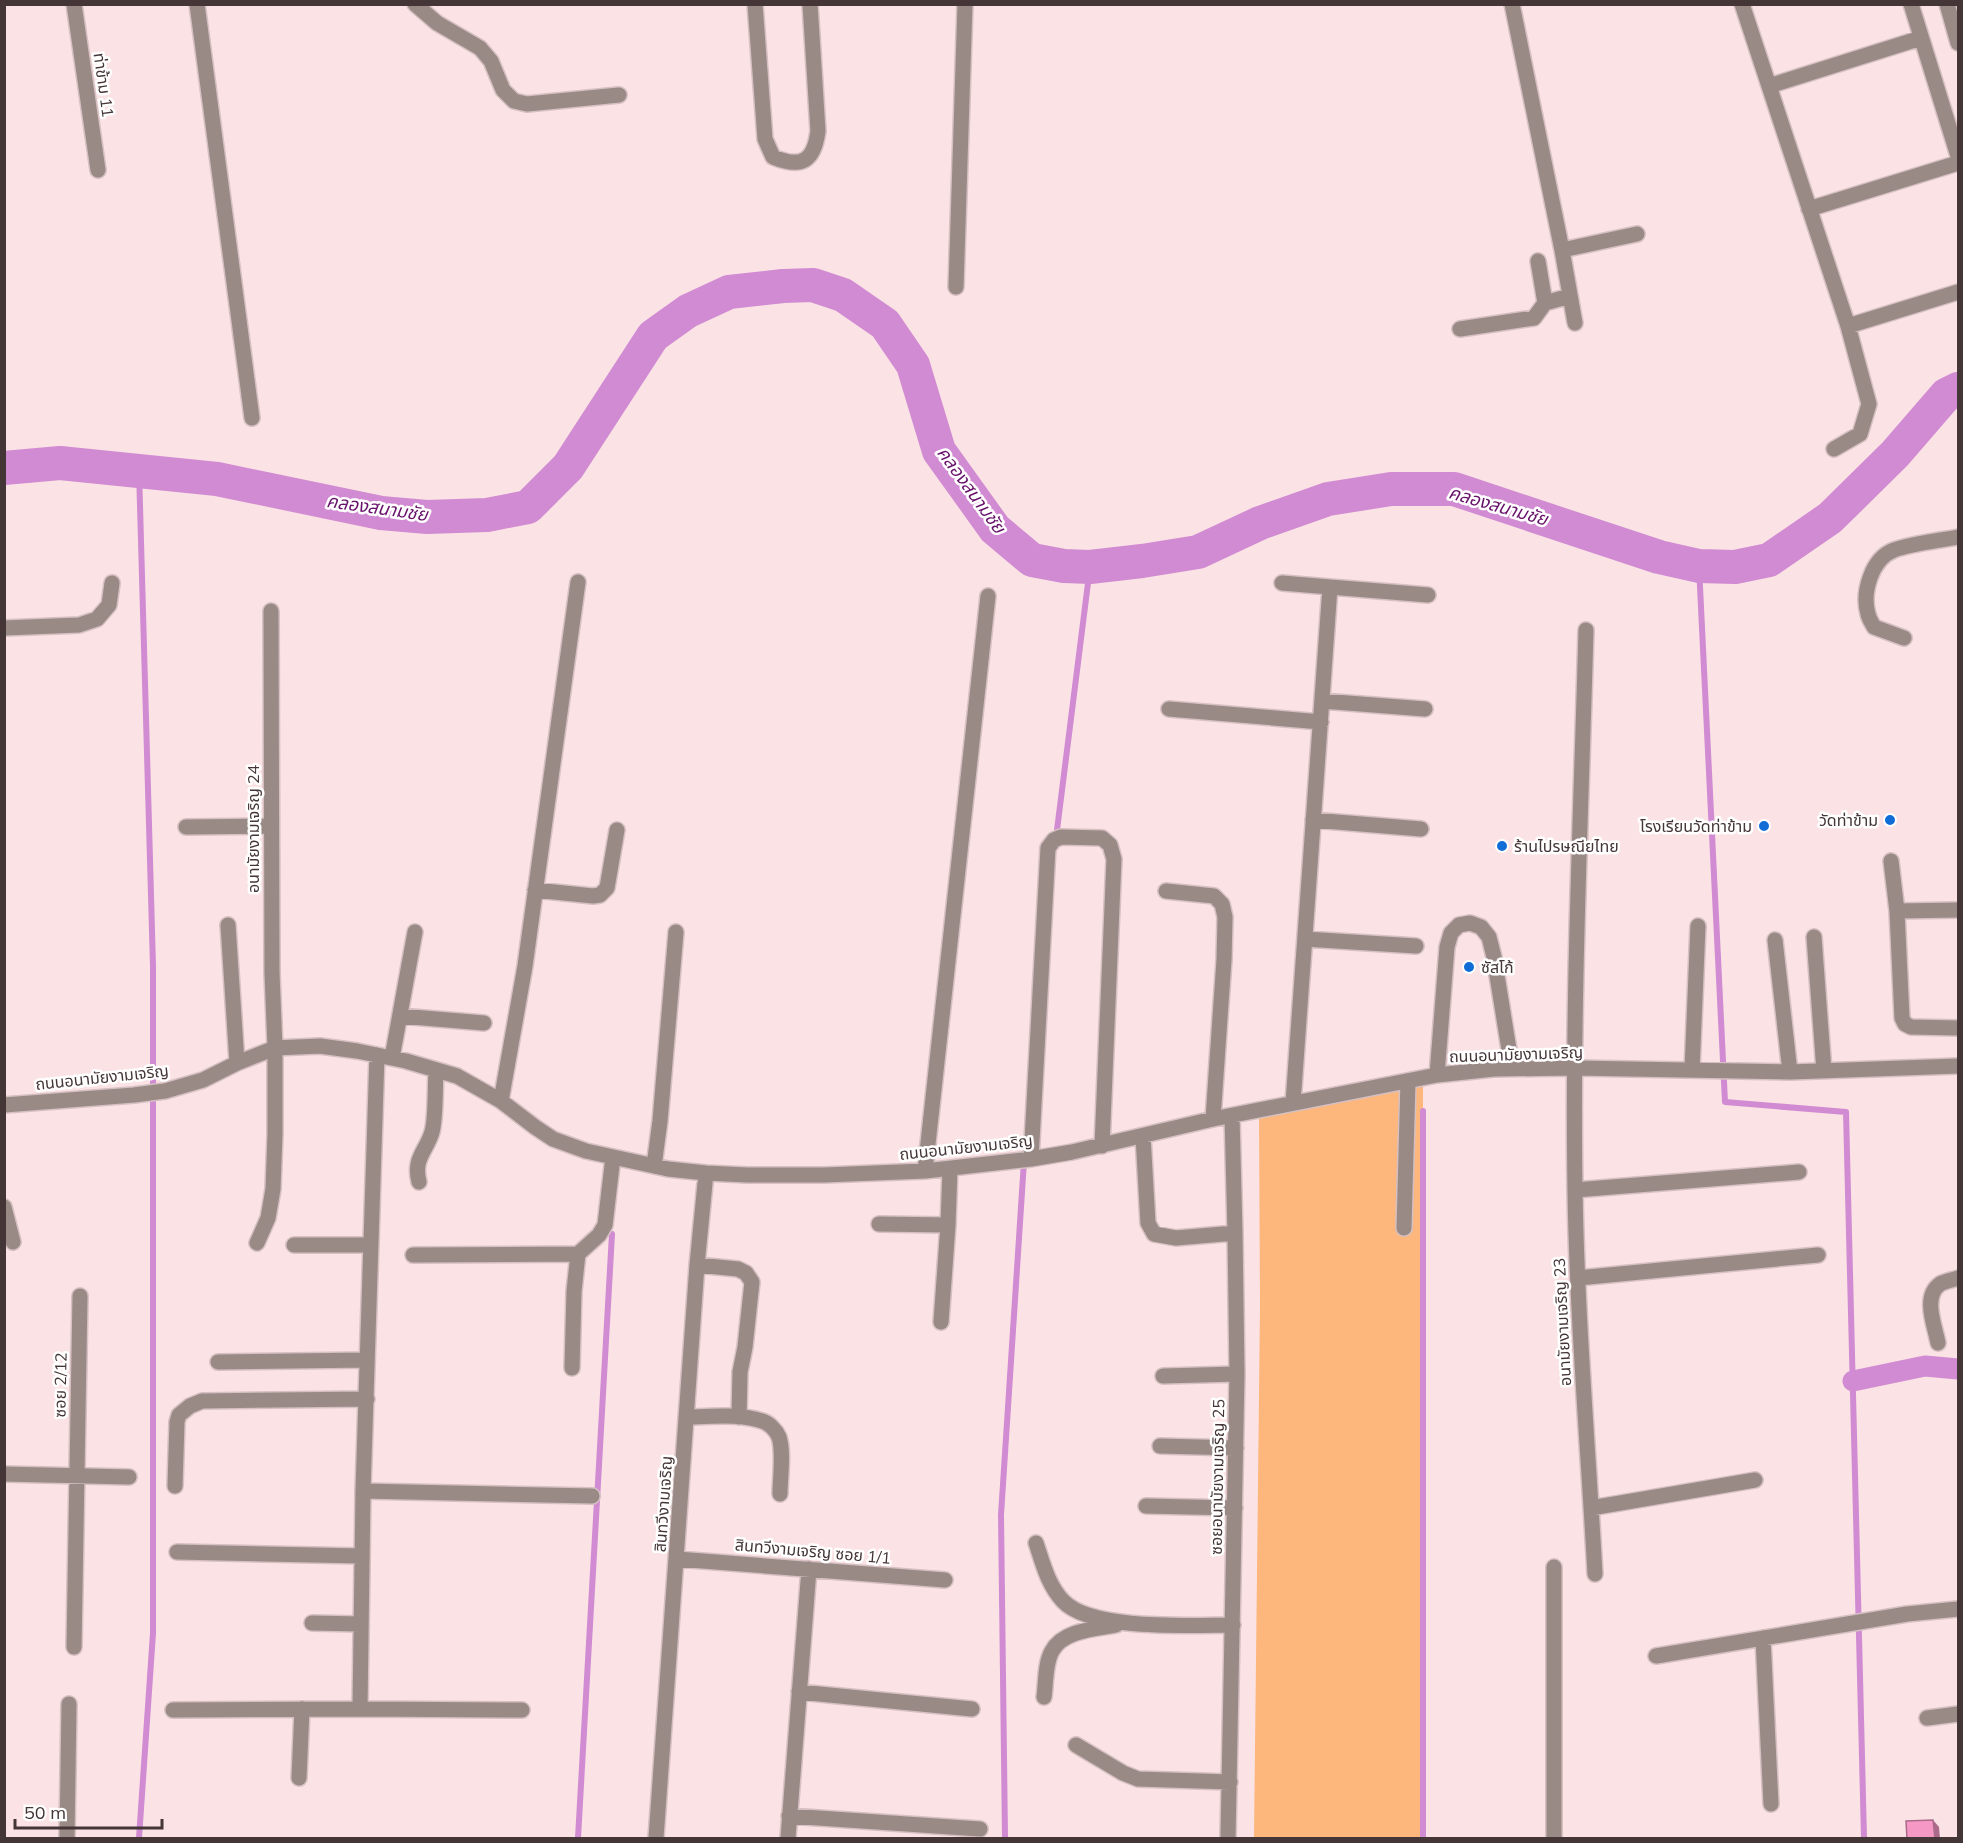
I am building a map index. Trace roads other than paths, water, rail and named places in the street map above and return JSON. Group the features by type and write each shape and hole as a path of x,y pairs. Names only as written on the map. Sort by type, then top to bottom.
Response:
{"street":[{"name":"ท่าข้าม 11","path":"74,4 98,170"},
{"path":"197,4 252,418"},
{"path":"415,4 437,23 480,48 491,61 503,90 514,101 527,105 619,95"},
{"path":"754,4 765,139 773,157 786,162 798,162 808,158 816,147 818,130 810,4"},
{"path":"956,286 965,4"},
{"path":"1512,4 1575,323"},
{"path":"1742,4 1848,326 1869,404 1860,434 1834,449"},
{"path":"1911,4 1959,156"},
{"path":"1947,4 1959,43"},
{"path":"1769,86 1921,38"},
{"path":"1809,209 1959,163"},
{"path":"1562,250 1637,234"},
{"path":"1538,261 1545,303"},
{"path":"1848,326 1959,292"},
{"path":"1460,329 1534,318 1545,303 1570,296"},
{"path":"1904,638 1874,627 1868,613 1867,585 1875,569 1881,559 1893,551 1959,537"},
{"path":"501,1101 525,966 578,582"},
{"path":"4,628 79,625 97,619 109,605 112,583"},
{"path":"1282,583 1428,595"},
{"path":"1293,1103 1330,587"},
{"path":"925,1171 988,596"},
{"name":"อนามัยงามเจริญ 24","path":"257,1243 268,1218 273,1189 275,1048 272,998 271,611"},
{"name":"อนามัยงามเจริญ 23","path":"1586,630 1575,1068 1575,1190 1595,1574"},
{"path":"1322,700 1425,708"},
{"path":"1169,709 1321,722"},
{"path":"1313,820 1421,829"},
{"path":"186,827 271,826"},
{"path":"535,890 600,895 607,888 617,830"},
{"path":"1031,1159 1048,848 1054,840 1061,837 1102,838 1110,845 1114,859 1102,1146"},
{"path":"1891,861 1897,910 1902,1018 1905,1024 1911,1027 1959,1028"},
{"path":"1167,891 1214,896 1222,904 1225,916 1213,1119"},
{"path":"1897,910 1959,910"},
{"path":"1437,1075 1447,946 1451,933 1459,925 1470,923 1481,927 1489,937 1512,1068"},
{"path":"228,925 237,1063"},
{"path":"1692,1070 1698,926"},
{"path":"360,1709 370,1245 385,1056 400,1016 415,932"},
{"path":"654,1166 676,932"},
{"path":"1814,937 1824,1071"},
{"path":"1305,939 1416,946"},
{"path":"1775,940 1790,1072"},
{"path":"400,1016 484,1023"},
{"name":"ถนนอนามัยงามเจริญ","path":"4,1105 165,1091 203,1080 275,1048 320,1046 385,1056 457,1076 501,1101 553,1138 586,1151 654,1166 706,1173 824,1175 925,1171 1031,1159 1102,1146 1213,1119 1437,1075 1512,1068 1790,1072 1959,1066"},
{"path":"419,1182 416,1170 418,1160 432,1132 436,1070"},
{"path":"1404,1228 1408,1081"},
{"name":"ซอยอนามัยงามเจริญ 25","path":"1228,1839 1237,1374 1232,1116"},
{"path":"1143,1136 1148,1223 1154,1234 1176,1238 1235,1233"},
{"path":"572,1368 574,1291 578,1254 599,1235 605,1225 613,1157"},
{"path":"941,1322 950,1169"},
{"path":"1575,1190 1799,1172"},
{"name":"สินทวีงามเจริญ","path":"656,1839 697,1265 706,1173"},
{"path":"4,1207 13,1242"},
{"path":"879,1224 948,1225"},
{"path":"294,1245 370,1245"},
{"path":"413,1255 578,1254"},
{"path":"1578,1278 1818,1255"},
{"path":"697,1265 738,1269 746,1273 752,1282 740,1372 739,1417"},
{"path":"1938,1343 1930,1302 1934,1290 1941,1283 1959,1278"},
{"name":"ซอย 2/12","path":"74,1647 80,1296"},
{"path":"218,1362 367,1360"},
{"path":"1163,1376 1237,1374"},
{"path":"175,1486 177,1422 179,1415 190,1406 202,1401 223,1400 367,1399"},
{"path":"687,1417 739,1417 764,1421 773,1428 780,1448 780,1494"},
{"path":"1160,1446 1236,1448"},
{"path":"4,1474 129,1477"},
{"path":"1592,1508 1755,1480"},
{"path":"363,1491 592,1496"},
{"path":"1146,1506 1235,1508"},
{"path":"1036,1544 1051,1586 1065,1603 1083,1613 1103,1620 1125,1623 1233,1626"},
{"path":"177,1552 362,1556"},
{"name":"สินทวีงามเจริญ ซอย 1/1","path":"677,1559 945,1580"},
{"path":"1554,1567 1554,1839"},
{"path":"788,1839 809,1569"},
{"path":"1656,1656 1907,1614 1959,1609"},
{"path":"312,1623 361,1624"},
{"path":"1044,1697 1051,1652 1059,1642 1072,1635 1125,1623"},
{"path":"1763,1638 1771,1804"},
{"path":"799,1692 972,1709"},
{"path":"67,1839 69,1704"},
{"path":"299,1778 302,1709"},
{"path":"173,1710 522,1710"},
{"path":"1928,1718 1959,1714"},
{"path":"1076,1745 1123,1773 1138,1779 1230,1782"},
{"path":"789,1816 980,1828"}],"waterway":[{"name":"คลองสนามชัย","path":"4,468 60,463 217,479 381,513 427,517 487,515 528,507 568,467 653,336 688,311 729,292 813,285 843,295 885,324 913,365 939,451 995,529 1032,560 1064,566 1090,567 1198,552 1260,523 1328,499 1391,489 1454,489 1659,557 1699,566 1735,567 1769,560 1830,518 1895,454 1946,395 1958,389"},
{"path":"139,470 153,966 153,1633 139,1838"},
{"path":"1699,566 1725,1102 1846,1112 1864,1838"},
{"path":"1056,838 1090,567"},
{"path":"1423,1111 1423,1838"},
{"path":"1005,1838 1001,1515 1024,1161"},
{"path":"578,1838 612,1234"},
{"path":"1853,1381 1925,1366 1958,1369"}],"place":[{"name":"วัดท่าข้าม","path":"1890,820"},
{"name":"โรงเรียนวัดท่าข้าม","path":"1764,826"},
{"name":"ร้านไปรษณียไทย","path":"1502,846"},
{"name":"ซัสโก้","path":"1469,967"}]}
